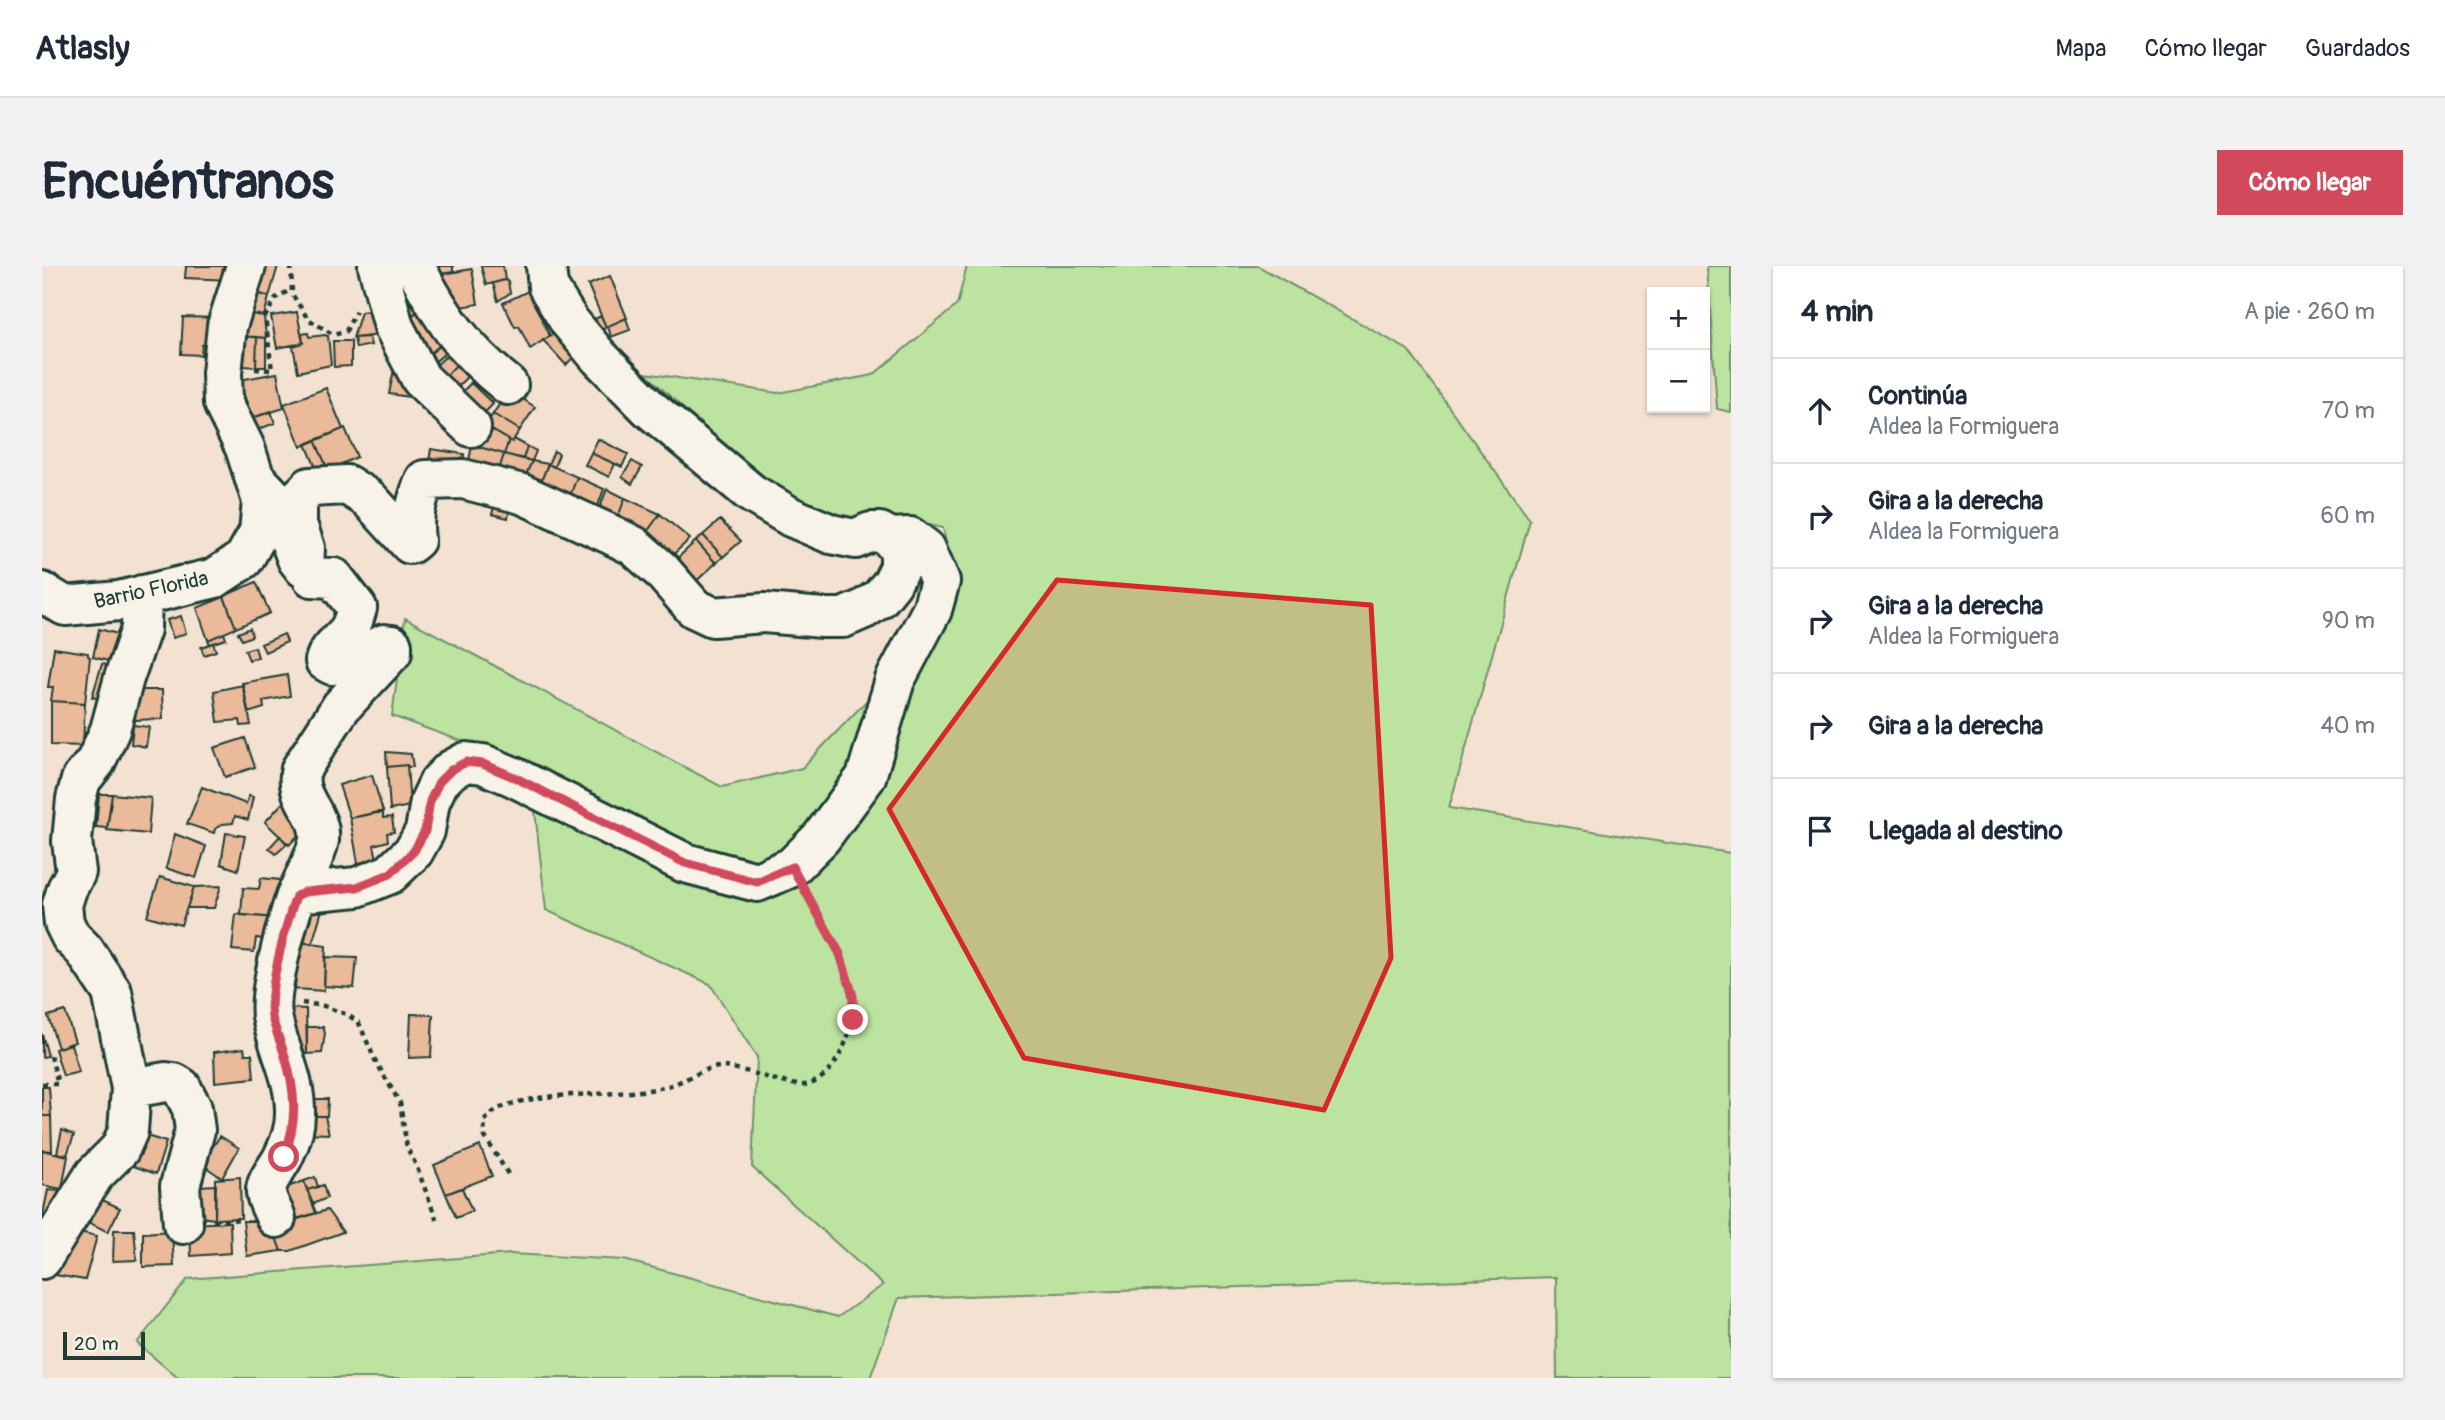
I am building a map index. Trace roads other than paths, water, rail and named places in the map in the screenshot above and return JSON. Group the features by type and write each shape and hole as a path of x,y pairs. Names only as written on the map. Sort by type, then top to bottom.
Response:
{"street":[{"name":"Barrio Florida","path":"42,592 65,606 119,601 215,578 244,559 259,532 262,501 245,448 223,403 222,369 227,326 246,266"},
{"path":"415,266 435,306 462,344 508,385"},
{"path":"254,477 275,498 297,559 304,568 305,548 297,524 297,500 310,487 348,485 369,499 410,544 415,540 413,522 416,500 425,480 463,479 522,494 634,546 661,570 694,608 713,617 764,612 843,618 864,609 886,590 900,566 900,550 890,538 871,532 855,539 831,534 791,517 751,493 723,471 649,408 599,357 569,321 548,287 546,266"},
{"path":"372,270 394,327 421,379 471,427"},
{"path":"296,896 305,892 357,887 390,874 414,851 425,831 430,801 439,782 451,770 466,762 483,764 514,777 685,863 757,882 792,867 821,838 866,777 895,680 932,610 940,580 926,549 909,537 890,538"},
{"path":"273,1212 266,1193 271,1178 284,1157 295,1115 293,1089 272,1015 272,999 287,922 319,841 315,818 301,794 298,780 301,769 341,707 392,652 392,645 384,644 357,659 332,665 325,661 327,652 351,627 357,608 334,578 312,577"},
{"path":"42,1259 94,1175 120,1149 128,1131 131,1088 112,992 84,950 71,937 64,923 62,905 76,872 72,841 76,799 81,780 96,761 110,730 141,629 142,596"},
{"path":"131,1088 166,1082 181,1087 187,1095 195,1130 180,1186 183,1223"}]}
